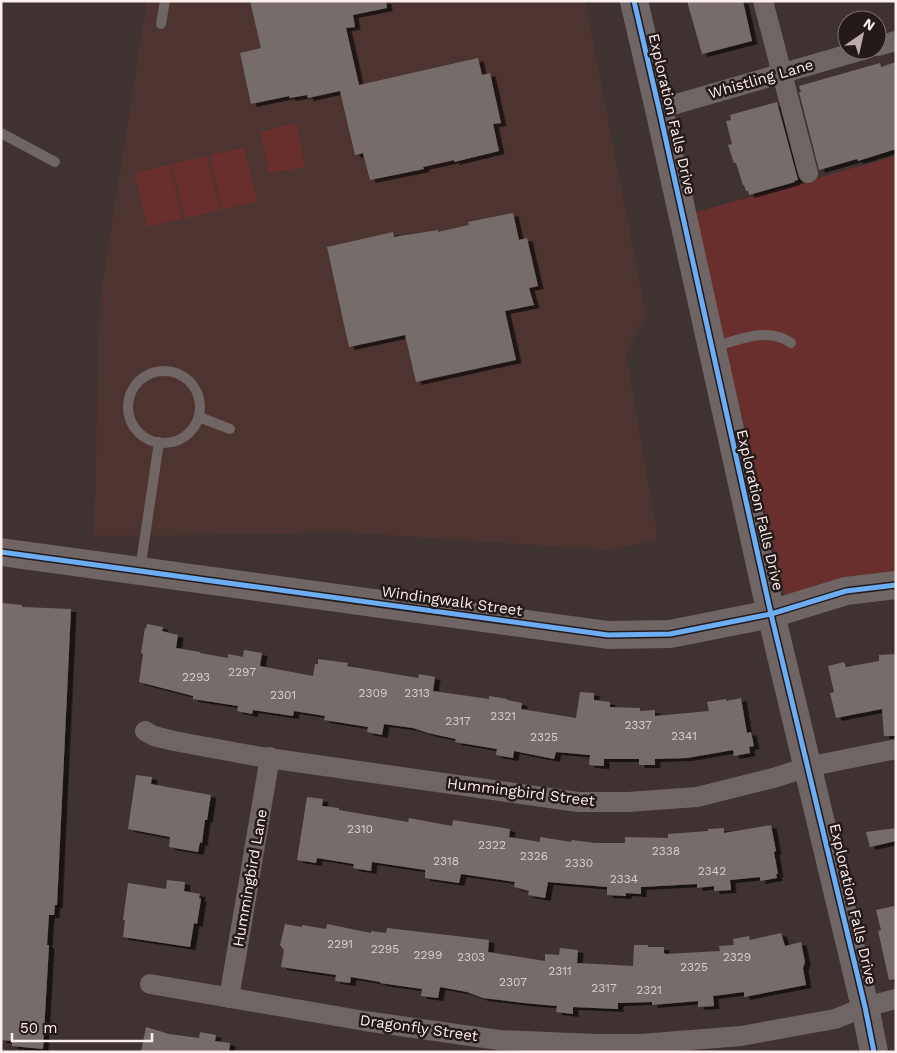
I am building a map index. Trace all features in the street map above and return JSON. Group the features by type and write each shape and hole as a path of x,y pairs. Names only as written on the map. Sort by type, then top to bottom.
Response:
{"street":[{"name":"Exploration Falls Drive","path":"634,1 771,614 865,1006 874,1052"},
{"path":"763,1 808,173"},
{"name":"Whistling Lane","path":"659,109 837,58"},
{"name":"Windingwalk Street","path":"1,552 608,635 670,634 771,614 846,591 896,585"},
{"name":"Hummingbird Street","path":"144,731 154,736 174,741 270,757 578,802 628,802 696,797 778,777 807,767 896,749"},
{"name":"Hummingbird Lane","path":"229,998 270,757"},
{"name":"Dragonfly Street","path":"150,984 365,1021 499,1040 595,1044 641,1044 741,1036 835,1019 865,1006 896,999"}],"lane":[{"path":"161,24 165,1"},
{"path":"1,133 55,162"},
{"path":"711,348 746,337 770,335 784,338 791,343"},
{"path":"156,371 181,374 191,382 198,392 200,404 199,417 195,426 184,437 169,443 159,442 147,438 137,431 130,420 128,408 130,396 135,384 145,376 156,371"},
{"path":"199,417 230,429"},
{"path":"140,570 159,442"}],"shaded area":[{"path":"147,1 585,1 646,315 626,353 658,540 610,550 327,531 287,534 94,536 100,299"},
{"path":"296,123 305,167 269,173 261,132"},
{"path":"244,148 257,202 222,210 210,155"},
{"path":"207,156 220,210 185,218 172,164"},
{"path":"896,156 896,584 786,598 693,213"},
{"path":"170,165 182,219 147,227 135,172"}],"building":[{"path":"250,1 386,1 387,8 353,15 355,27 346,28 359,85 478,58 482,75 490,73 501,123 493,124 499,151 370,180 363,153 355,155 340,91 308,98 307,95 290,98 289,96 251,104 240,53 261,48"},
{"path":"687,1 743,1 752,41 702,54"},
{"path":"896,62 896,149 858,161 857,159 819,170 799,86 880,63 881,67"},
{"path":"777,102 798,180 749,195 743,185 728,145 732,144 726,121 731,120 730,115"},
{"path":"513,213 519,240 527,238 538,286 529,288 534,305 505,311 516,360 416,382 405,335 349,347 327,247 393,232 394,237 438,230 438,232 469,225 468,222"},
{"path":"2,603 22,605 22,607 71,609 57,905 55,905 54,915 49,915 43,1049 12,1046 12,1041 1,1040"},
{"path":"147,624 163,627 162,631 178,635 176,648 228,658 228,654 243,657 244,650 262,653 260,666 313,676 318,659 348,663 347,666 418,678 419,674 435,677 433,691 489,699 489,696 507,699 522,703 521,709 576,718 580,692 594,693 594,700 610,702 610,707 640,708 640,711 655,710 655,716 709,711 707,702 741,698 747,733 751,732 754,746 749,747 750,753 734,756 733,750 687,758 655,759 655,765 639,765 639,759 604,759 604,766 589,765 590,755 556,752 554,759 514,751 513,758 496,755 497,749 455,742 456,739 413,728 384,724 382,735 367,732 368,727 324,720 325,716 294,711 293,716 253,710 252,714 237,711 238,706 193,699 193,696 139,682 143,654 141,653"},
{"path":"896,654 896,736 884,736 882,709 836,718 830,693 834,692 828,666 844,662 846,667 879,661 879,655"},
{"path":"136,775 152,777 151,784 211,795 202,843 200,842 198,852 169,847 170,837 128,829"},
{"path":"307,797 323,799 322,806 408,822 409,818 452,826 453,820 510,829 509,837 540,842 540,837 571,842 572,840 595,843 625,843 625,837 668,838 668,834 724,828 724,833 771,825 778,874 776,874 777,878 760,881 760,877 730,880 731,890 714,891 714,886 697,888 697,884 641,887 641,894 626,893 626,896 607,895 607,887 548,882 545,898 528,895 529,891 514,887 515,882 461,874 459,883 425,878 425,870 372,862 371,871 353,868 354,864 317,858 316,863 297,860"},
{"path":"896,828 896,841 870,847 866,832"},
{"path":"167,880 185,882 184,891 200,894 197,924 194,923 190,947 123,937 125,920 123,920 128,883 166,889"},
{"path":"894,906 896,915 896,979 889,980 878,931 881,930 876,910"},
{"path":"285,924 326,929 327,924 371,933 371,931 386,933 387,928 489,940 488,952 545,961 545,954 559,955 560,948 578,950 577,963 633,966 634,945 664,947 664,953 666,954 720,951 719,946 734,945 733,939 749,936 750,940 781,933 785,946 801,942 805,962 803,968 806,985 744,997 744,992 713,996 714,1006 698,1007 698,1001 652,1005 652,1002 618,1003 618,1009 573,1007 573,1014 556,1012 557,1006 483,998 467,992 440,987 438,998 421,996 422,989 351,977 350,983 335,981 336,975 281,967 284,950 280,945"},
{"path":"146,1027 169,1034 199,1038 200,1032 216,1035 215,1041 230,1043 229,1052 141,1052"}],"cycle path":[{"path":"634,1 771,614 865,1007 874,1052"},
{"path":"1,552 608,635 670,634 771,614 846,591 896,585"}]}
